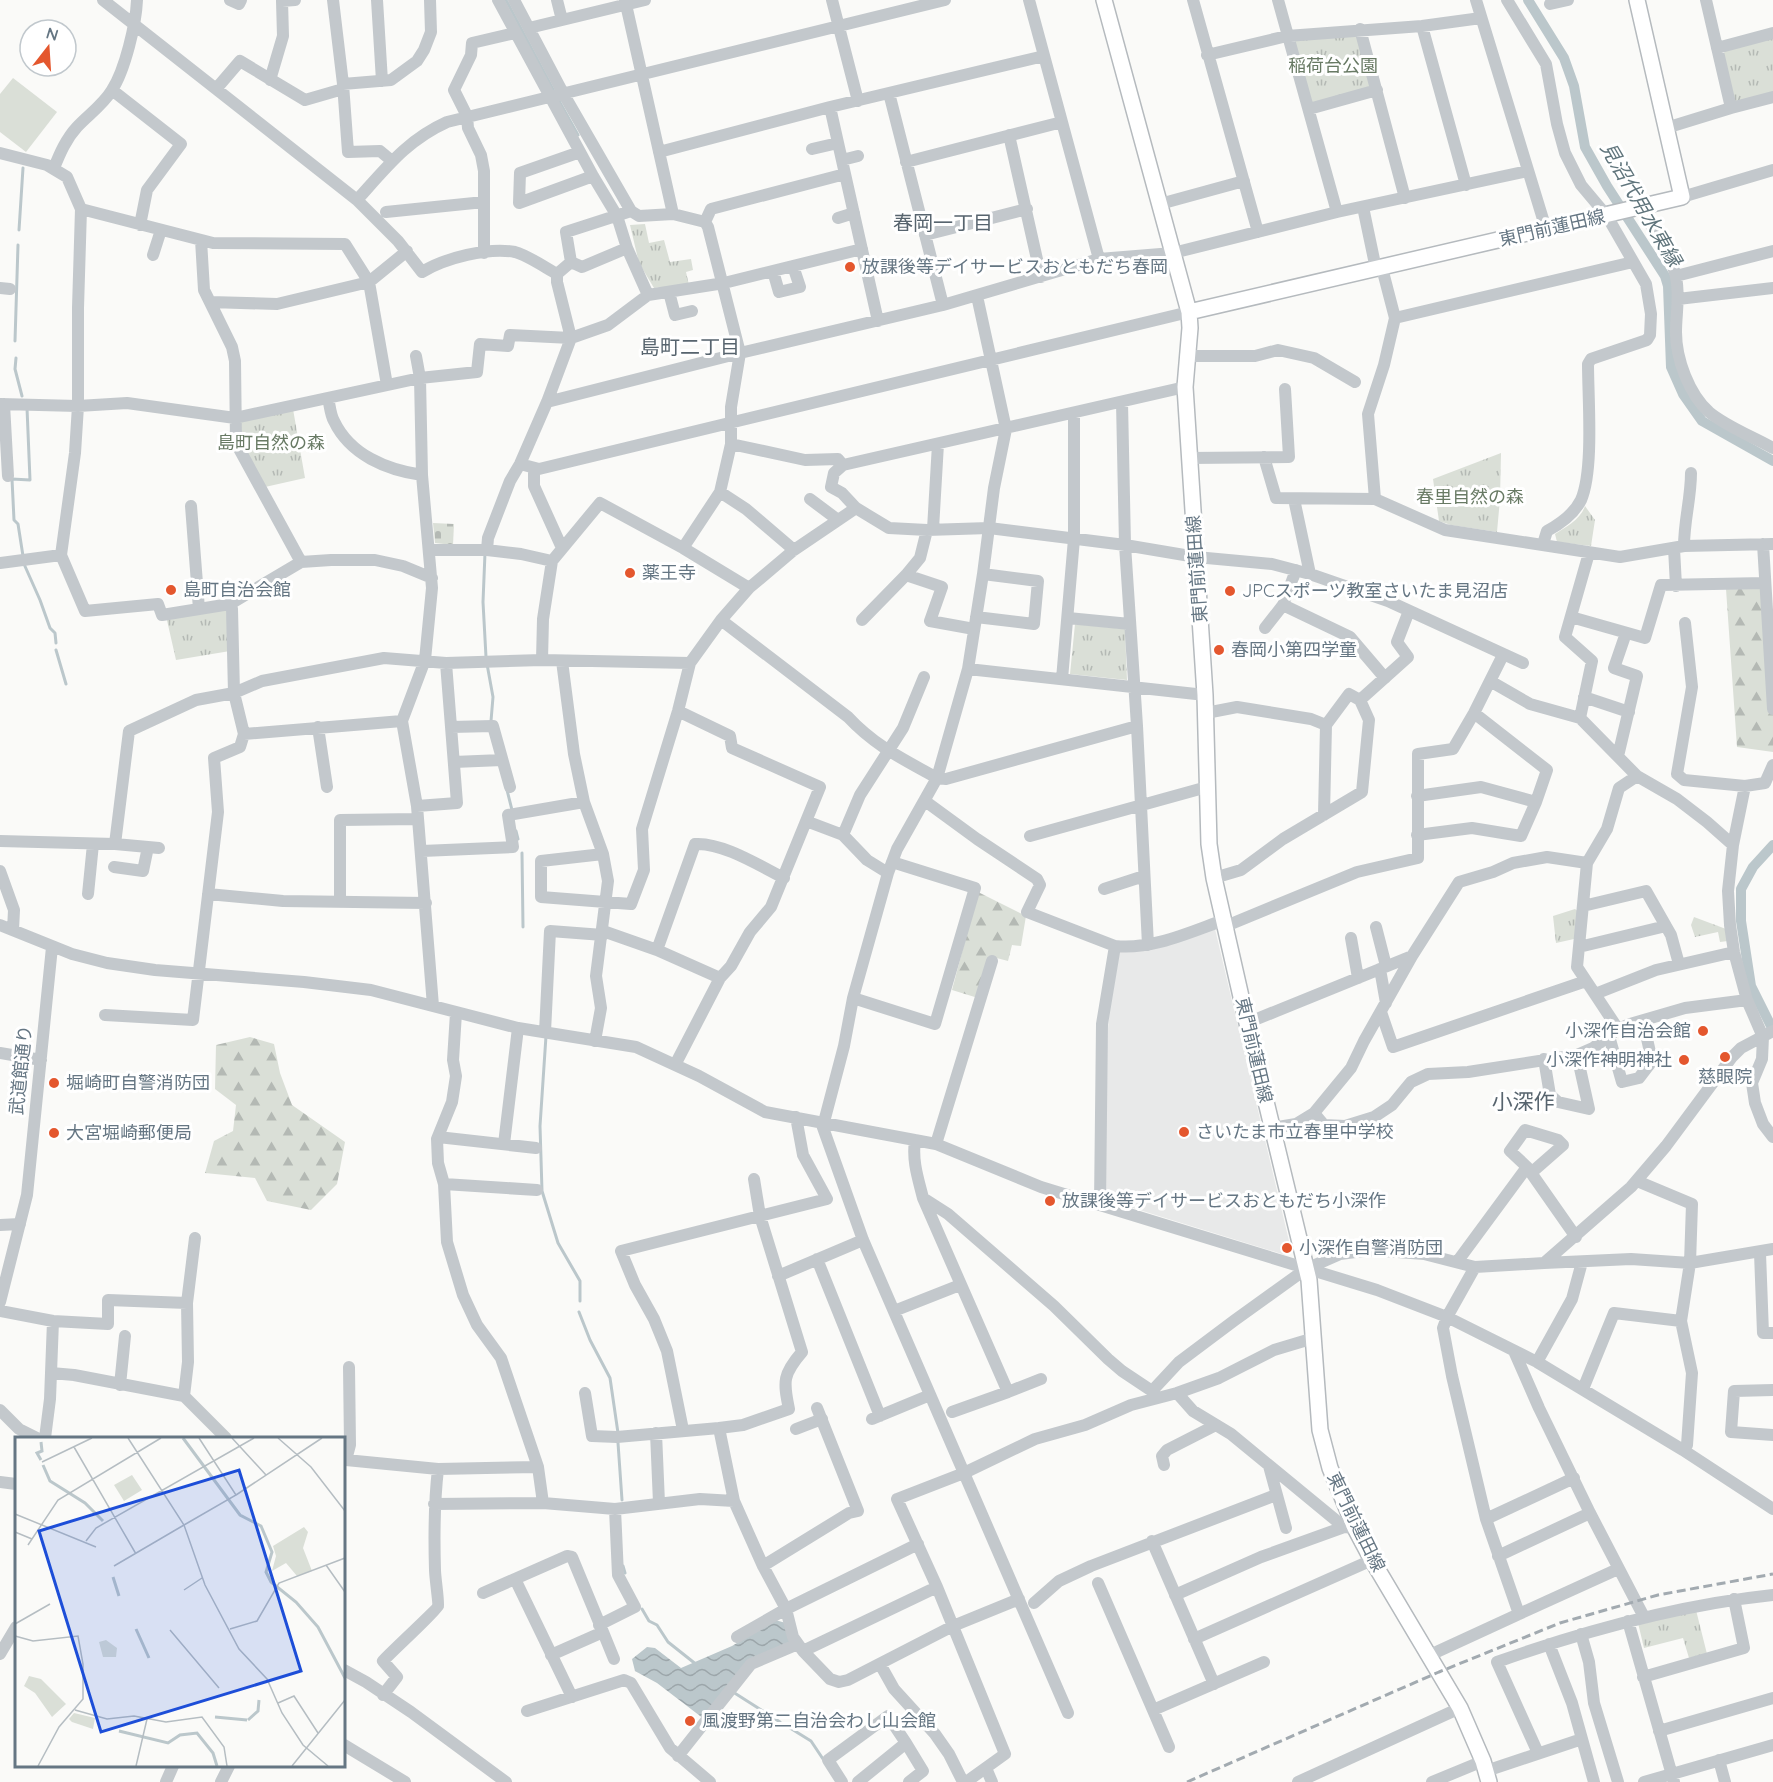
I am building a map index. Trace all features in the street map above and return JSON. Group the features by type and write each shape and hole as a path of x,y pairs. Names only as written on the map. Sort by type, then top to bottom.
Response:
{"main road":[{"name":"東門前蓮田線","path":"1104,0 1189,312 1190,328 1185,387 1206,713 1209,844 1214,878 1247,1023 1311,1291 1318,1414 1324,1450 1350,1527 1430,1654 1460,1708 1486,1771"},
{"path":"1637,0 1683,197"},
{"name":"東門前蓮田線","path":"1189,312 1683,197"}],"street":[{"path":"103,0 357,200 406,251 422,272 450,259 484,253 515,252 557,274"},
{"path":"54,168 62,147 76,128 94,112 112,90 130,42 137,0"},
{"path":"230,0 239,4 241,0"},
{"path":"270,80 283,36 282,1 294,0"},
{"path":"333,0 348,153 380,151 393,161"},
{"path":"377,0 382,81"},
{"path":"216,89 240,61 305,100 343,87 392,80 417,61 424,50 431,32 430,0"},
{"path":"498,0 617,216 627,248 648,295"},
{"path":"514,0 563,93 631,211 639,216 673,214 705,222 708,227 740,353 731,407 731,444 720,492 683,548"},
{"path":"557,0 562,20"},
{"path":"529,28 626,2 645,0"},
{"path":"832,0 858,101"},
{"path":"357,200 419,136 447,122 925,3 945,0"},
{"path":"1029,0 1098,259"},
{"path":"1193,0 1258,232"},
{"path":"1278,0 1337,212"},
{"path":"1476,0 1546,230"},
{"path":"1507,0 1546,64 1565,153 1581,184 1613,215 1633,262 1646,284 1651,314 1650,335 1647,340 1591,359 1588,364 1587,478 1580,502 1563,522 1547,531 1543,544"},
{"path":"1550,4 1568,0"},
{"path":"1706,0 1731,108"},
{"path":"626,2 673,214"},
{"path":"1208,55 1287,36 1422,26 1480,18"},
{"path":"1422,26 1466,185"},
{"path":"1360,29 1405,198"},
{"path":"484,253 484,171 480,155 468,128 467,116 454,90 471,55 472,43 515,33"},
{"path":"1717,48 1773,33"},
{"path":"659,152 830,107 1044,56"},
{"path":"112,90 181,144 147,189 140,225"},
{"path":"1309,109 1377,90"},
{"path":"889,93 943,305"},
{"path":"1666,128 1773,97"},
{"path":"830,107 878,321"},
{"path":"906,162 1062,122"},
{"path":"1009,135 1041,277"},
{"path":"812,149 838,143"},
{"path":"580,152 520,173 519,203 593,176"},
{"path":"0,153 54,168 67,177 81,209 78,406 75,453 61,555 85,611 158,604 162,615 230,604 301,562 375,560 403,566 432,578"},
{"path":"842,160 858,156"},
{"path":"1683,197 1773,170"},
{"path":"547,402 943,305 1098,259 1173,253 1337,212 1528,171"},
{"path":"705,222 711,209 845,174"},
{"path":"1160,204 1244,181"},
{"path":"386,212 484,202"},
{"path":"1363,207 1395,318 1384,365 1368,414 1375,499"},
{"path":"1637,208 1667,251 1676,276 1678,299 1676,333 1682,371 1700,402 1717,417 1773,448"},
{"path":"81,209 213,243 345,244 369,282 387,386"},
{"path":"925,235 1027,209"},
{"path":"571,262 566,232 631,211"},
{"path":"838,218 854,213"},
{"path":"153,255 161,230"},
{"path":"201,240 204,290 232,346 235,361 236,443 301,562"},
{"path":"571,262 582,267 627,248"},
{"path":"8,476 2,404 78,406 127,403 235,418 420,378 477,372 480,344 508,346 510,335 571,338 608,325 648,295 724,284 862,249"},
{"path":"210,302 277,304 369,282 406,251"},
{"path":"1676,276 1773,251"},
{"path":"487,550 488,538 506,490 547,402 571,338 557,274 571,262"},
{"path":"1395,318 1633,262"},
{"path":"773,271 779,292 800,287 793,266"},
{"path":"1678,299 1773,288"},
{"path":"669,292 675,315 692,311"},
{"path":"977,296 1006,429 994,488 968,669 937,778 890,867 853,998 844,1046 823,1122 863,1240 1068,1713"},
{"path":"520,464 534,469 1189,312"},
{"path":"1186,356 1255,357 1278,351 1314,358 1355,382"},
{"path":"416,356 420,378 422,475 432,578 425,660 402,721 417,806 422,851 433,1006"},
{"path":"1185,387 843,465 834,473 831,487 842,493 856,508 889,528 930,530 989,528 1125,545 1196,557 1272,564 1296,570 1346,585 1523,663"},
{"path":"1189,458 1289,457 1285,389"},
{"path":"328,398 333,420 347,441 370,459 384,466 422,475"},
{"path":"1122,402 1125,545 1148,945"},
{"path":"1062,679 1074,539 1074,412"},
{"path":"731,444 805,460 838,459 843,465"},
{"path":"862,620 906,576 920,558 930,530 938,444"},
{"path":"1264,457 1276,498 1375,499 1445,530 1620,557 1679,547 1768,544 1765,583 1773,710"},
{"path":"534,469 534,486 562,548"},
{"path":"1676,586 1679,547 1691,495 1691,473"},
{"path":"720,492 746,509 794,550"},
{"path":"810,499 838,520"},
{"path":"1294,499 1310,574"},
{"path":"542,660 543,619 552,561 600,503 683,548 748,588"},
{"path":"191,506 199,609"},
{"path":"603,854 541,861 541,897 631,904 644,870 642,829 678,711 690,663 748,588 794,550 856,508"},
{"path":"429,550 487,550 552,561"},
{"path":"1581,718 1592,662 1565,637 1589,553"},
{"path":"0,562 61,555"},
{"path":"1266,628 1283,605 1296,570"},
{"path":"906,576 942,587 930,621 1034,624 1038,581 983,574"},
{"path":"1571,617 1645,638 1661,585 1765,583"},
{"path":"105,1015 193,1020 218,812 214,758 240,747 244,734 234,693 230,604"},
{"path":"1283,605 1350,637 1385,678"},
{"path":"1360,700 1408,657 1397,642 1409,611"},
{"path":"1068,618 1130,624"},
{"path":"721,620 848,717 864,735 889,752 937,778 946,779 1137,726"},
{"path":"1685,623 1692,687 1677,774 1684,780 1745,786 1765,783 1773,765"},
{"path":"1618,756 1637,676 1614,668 1626,633"},
{"path":"925,801 977,840 1037,879 1040,885 1027,912 1115,946 1126,948 1148,945 1225,923 1356,872 1418,858 1418,754 1453,749 1503,655"},
{"path":"116,844 129,731 195,700 234,693 262,681 384,658 446,663 542,660 690,663"},
{"path":"562,661 574,754 584,802 603,854 608,880 596,976 601,1008 595,1041"},
{"path":"417,806 457,803 446,663"},
{"path":"968,669 1205,695"},
{"path":"843,835 860,795 903,728 924,677"},
{"path":"1490,681 1530,704 1581,718 1637,776 1677,799 1733,845"},
{"path":"1214,878 1241,870 1283,839 1324,815 1362,792 1369,720 1360,700 1349,694 1326,725 1324,815"},
{"path":"1584,697 1629,712"},
{"path":"1206,713 1237,707 1311,719 1326,725"},
{"path":"675,1065 720,978 731,966 750,932 771,907 820,787 732,748 730,736 678,711"},
{"path":"1417,835 1472,828 1521,836 1547,770 1474,713"},
{"path":"244,734 402,721"},
{"path":"451,727 492,726 510,787"},
{"path":"318,727 327,787"},
{"path":"454,762 502,760"},
{"path":"1637,776 1619,788 1607,829 1587,863 1577,967 1594,994 1613,1033 1622,1082 1639,1078 1653,1061 1643,1021"},
{"path":"1677,799 1684,780"},
{"path":"1745,786 1733,845 1728,891 1734,952 1747,1000 1767,1035 1762,1059 1752,1083 1755,1103 1763,1124 1773,1137"},
{"path":"1030,837 1207,787"},
{"path":"1417,796 1481,787 1536,802"},
{"path":"422,851 513,847 508,815 584,802"},
{"path":"340,902 340,820 418,819"},
{"path":"806,821 843,835 867,860 975,888 935,1024 853,998"},
{"path":"0,841 154,847 143,871 114,867"},
{"path":"657,950 695,844 705,843 726,851 784,878"},
{"path":"88,894 93,844"},
{"path":"1272,1128 1296,1124 1314,1113 1352,1068 1412,956 1459,882 1493,872 1513,863 1547,857 1587,863"},
{"path":"0,871 14,910 13,930"},
{"path":"1104,889 1144,876"},
{"path":"1583,906 1646,891 1671,935 1679,964"},
{"path":"208,894 283,901 426,903"},
{"path":"0,925 52,947 107,963 371,990 518,1028 636,1047 765,1112 936,1144 1041,1187 1377,1290 1447,1317 1537,1362 1583,1389 1683,1450 1773,1509"},
{"path":"1579,947 1666,926"},
{"path":"1376,927 1383,968 1384,1008 1393,1047 1586,981"},
{"path":"545,1032 550,931 603,933 657,950 720,978"},
{"path":"1351,938 1358,978"},
{"path":"1100,1204 1102,1024 1115,946"},
{"name":"武道館通り","path":"0,1302 28,1182 52,947"},
{"path":"1594,994 1656,970 1734,952"},
{"path":"1247,1023 1412,956"},
{"path":"936,1144 992,960"},
{"path":"1314,1113 1324,1125 1346,1126 1374,1117 1392,1105 1411,1083 1428,1074 1508,1067 1577,1055 1593,1048 1613,1033 1665,1012 1747,1000"},
{"path":"456,1012 453,1060 456,1076 452,1102 438,1137 438,1163 444,1185 447,1242 463,1295 477,1325 501,1359 538,1467 543,1503"},
{"path":"504,1144 518,1028"},
{"path":"1544,1263 1637,1181 1666,1146 1732,1056 1767,1035"},
{"path":"0,1053 40,1060"},
{"path":"1544,1059 1550,1095 1558,1102 1589,1109 1577,1055"},
{"path":"683,1430 667,1351 621,1251 827,1199 803,1155 796,1117"},
{"path":"438,1137 536,1148"},
{"path":"915,1140 913,1155 923,1198 1008,1392"},
{"path":"1457,1263 1529,1170 1576,1237"},
{"path":"585,1394 592,1436 618,1437 743,1425 789,1409 784,1386 785,1376 802,1353 760,1216 754,1179"},
{"path":"1637,1181 1692,1204 1690,1263 1681,1321 1692,1373 1687,1445 1683,1450"},
{"path":"444,1185 537,1190"},
{"path":"923,1198 948,1214 1054,1306 1115,1365 1154,1395"},
{"path":"0,1225 20,1224"},
{"path":"184,1396 188,1362 187,1303 195,1238"},
{"path":"778,1276 863,1240"},
{"path":"1154,1395 1179,1362 1306,1269 1340,1254 1371,1250 1424,1254 1474,1267 1630,1258 1690,1263 1773,1249"},
{"path":"1760,1253 1762,1333 1773,1333"},
{"path":"817,1259 876,1418 930,1395"},
{"path":"1537,1362 1572,1299 1582,1262"},
{"path":"1474,1267 1443,1328 1486,1519 1519,1614"},
{"path":"894,1311 960,1285"},
{"path":"0,1311 53,1321 108,1324 108,1300 187,1303"},
{"path":"1583,1389 1614,1314 1681,1321"},
{"path":"45,1437 50,1399 53,1321"},
{"path":"120,1385 125,1336"},
{"path":"880,1664 894,1689 935,1734 964,1782 1005,1754 937,1587 897,1499 964,1473 1035,1439 1085,1425 1154,1395 1177,1393 1219,1378 1274,1350 1314,1338"},
{"path":"1514,1351 1590,1513 1644,1617"},
{"path":"349,1367 350,1445 345,1460 438,1469 538,1467"},
{"path":"51,1373 74,1375 184,1396 225,1437"},
{"path":"952,1412 1041,1379"},
{"path":"1773,1389 1734,1391 1731,1432 1773,1435"},
{"path":"1177,1393 1193,1411 1231,1434 1269,1466 1350,1527"},
{"path":"0,1410 21,1434"},
{"path":"763,1566 849,1513 858,1511 819,1413 796,1429"},
{"path":"1164,1465 1162,1456 1167,1449 1216,1425"},
{"path":"719,1428 734,1501 763,1566 786,1609 793,1637 830,1679 839,1682 848,1680 953,1626 1019,1599"},
{"path":"656,1433 658,1503"},
{"path":"1269,1466 1286,1528"},
{"path":"383,1695 397,1677 383,1661 438,1608 434,1504 438,1469"},
{"path":"1486,1519 1574,1478"},
{"path":"0,1482 15,1484"},
{"path":"1034,1603 1059,1581 1152,1541 1276,1495"},
{"path":"434,1504 543,1503 615,1509 700,1499 734,1501"},
{"path":"551,1654 601,1629 635,1606 618,1575 615,1509"},
{"path":"1498,1556 1590,1513"},
{"path":"1175,1595 1261,1557 1350,1527"},
{"path":"1152,1541 1214,1684"},
{"path":"737,1637 786,1609 918,1544"},
{"path":"483,1593 567,1556 572,1557 614,1659"},
{"path":"1194,1639 1372,1560"},
{"path":"1430,1654 1618,1569"},
{"path":"515,1579 572,1697"},
{"path":"1098,1583 1169,1747"},
{"path":"678,1756 752,1664 800,1647 937,1587"},
{"path":"1538,1753 1497,1662 1581,1634 1644,1617 1734,1599 1773,1595"},
{"path":"1643,1677 1744,1648 1734,1599"},
{"path":"1628,1621 1673,1778"},
{"path":"6,1646 15,1629"},
{"path":"1581,1634 1589,1662 1594,1703 1618,1782"},
{"path":"1549,1644 1572,1703 1593,1782"},
{"path":"1153,1710 1264,1662"},
{"path":"345,1671 411,1712 506,1782"},
{"path":"526,1711 624,1680 631,1683 670,1748 710,1782"},
{"path":"1659,1731 1773,1698"},
{"path":"1298,1782 1316,1778 1460,1708"},
{"path":"842,1782 828,1760 888,1716 931,1782"},
{"path":"1432,1782 1486,1771 1582,1739"},
{"path":"858,1782 906,1743"},
{"path":"1644,1782 1673,1778 1719,1760 1773,1745"},
{"path":"345,1746 405,1782"},
{"path":"1719,1760 1725,1782"},
{"path":"165,1782 172,1767"},
{"path":"221,1782 228,1767"},
{"path":"986,1768 993,1782"},
{"path":"909,1782 923,1771"}],"shaded area":[{"name":"さいたま市立春里中学校","path":"1215,929 1289,1241 1282,1243 1285,1255 1104,1199 1106,1065 1110,992 1118,952"}],"green space":[{"name":"稲荷台公園","path":"1356,34 1371,87 1312,104 1294,39"},
{"path":"1773,37 1773,92 1737,103 1733,101 1723,55 1725,51"},
{"path":"13,78 57,112 26,152 0,132 0,94"},
{"path":"645,224 649,243 664,240 670,262 691,259 693,270 686,272 689,285 654,288 639,263 630,225"},
{"name":"島町自然の森","path":"293,409 305,478 265,487 238,440 237,421"},
{"name":"春里自然の森","path":"1501,453 1497,532 1439,521 1433,479"},
{"path":"1585,506 1595,520 1591,546 1557,542 1555,534 1577,519"},
{"path":"433,523 454,524 453,545 435,543"},
{"path":"1726,589 1762,589 1773,712 1773,752 1737,747"},
{"path":"226,607 230,651 176,660 166,616"},
{"path":"1075,624 1125,629 1127,680 1070,674"},
{"path":"978,892 1026,916 1021,946 1012,945 1008,961 989,956 978,998 952,990"},
{"path":"1575,909 1579,912 1574,939 1556,943 1553,916"},
{"path":"1694,917 1726,929 1728,941 1720,942 1718,932 1695,937 1691,925"},
{"path":"250,1037 274,1044 280,1073 292,1105 345,1142 337,1184 311,1210 267,1201 255,1178 205,1173 214,1141 233,1131 236,1105 215,1089 216,1045"},
{"path":"1696,1610 1707,1654 1689,1658 1683,1638 1644,1648 1638,1623"}],"water":[{"path":"775,1620 786,1623 793,1640 751,1663 704,1719 657,1683 635,1671 632,1659 647,1647 655,1648 681,1668 732,1646"}],"waterway":[{"path":"506,0 555,93"},
{"name":"見沼代用水東縁","path":"1528,0 1564,58 1574,86 1585,147 1607,186 1665,276 1668,286 1671,367 1683,394 1702,421 1773,461"},
{"path":"558,99 578,135"},
{"path":"19,230 23,168"},
{"path":"15,341 18,245"},
{"path":"16,358 15,369 22,396"},
{"path":"23,556 18,524 14,520 12,479 30,480 27,408"},
{"path":"485,553 483,602 486,657"},
{"path":"24,564 50,628 55,633 56,643"},
{"path":"56,650 66,684"},
{"path":"487,664 493,697 491,721"},
{"path":"507,790 512,810"},
{"path":"516,831 518,839"},
{"name":"見沼代用水東縁","path":"1773,845 1753,867 1741,889 1741,921 1751,986 1773,1030"},
{"path":"522,853 523,927"},
{"path":"546,1036 540,1126 542,1191 558,1243 580,1281 580,1301"},
{"path":"579,1312 590,1340 610,1378 618,1433"},
{"path":"618,1443 622,1500"},
{"path":"623,1566 625,1573"},
{"path":"642,1609 649,1621 657,1625 668,1642 697,1665"},
{"path":"733,1692 780,1722"},
{"path":"790,1728 811,1741 823,1759"}],"railway":[{"path":"1187,1782 1439,1672 1560,1623 1658,1595 1773,1574"}],"place":[{"name":"放課後等デイサービスおともだち春岡","path":"850,267"},
{"name":"薬王寺","path":"630,573"},
{"name":"島町自治会館","path":"171,590"},
{"name":"JPCスポーツ教室さいたま見沼店","path":"1230,591"},
{"name":"春岡小第四学童","path":"1219,650"},
{"name":"小深作自治会館","path":"1703,1031"},
{"name":"慈眼院","path":"1725,1057"},
{"name":"小深作神明神社","path":"1684,1060"},
{"name":"堀崎町自警消防団","path":"54,1083"},
{"name":"さいたま市立春里中学校","path":"1184,1132"},
{"name":"大宮堀崎郵便局","path":"54,1133"},
{"name":"放課後等デイサービスおともだち小深作","path":"1050,1201"},
{"name":"小深作自警消防団","path":"1287,1248"},
{"name":"風渡野第二自治会わし山会館","path":"690,1721"}],"district":[{"name":"春岡一丁目","path":"943,223"},
{"name":"島町二丁目","path":"690,347"},
{"name":"小深作","path":"1523,1102"}]}
